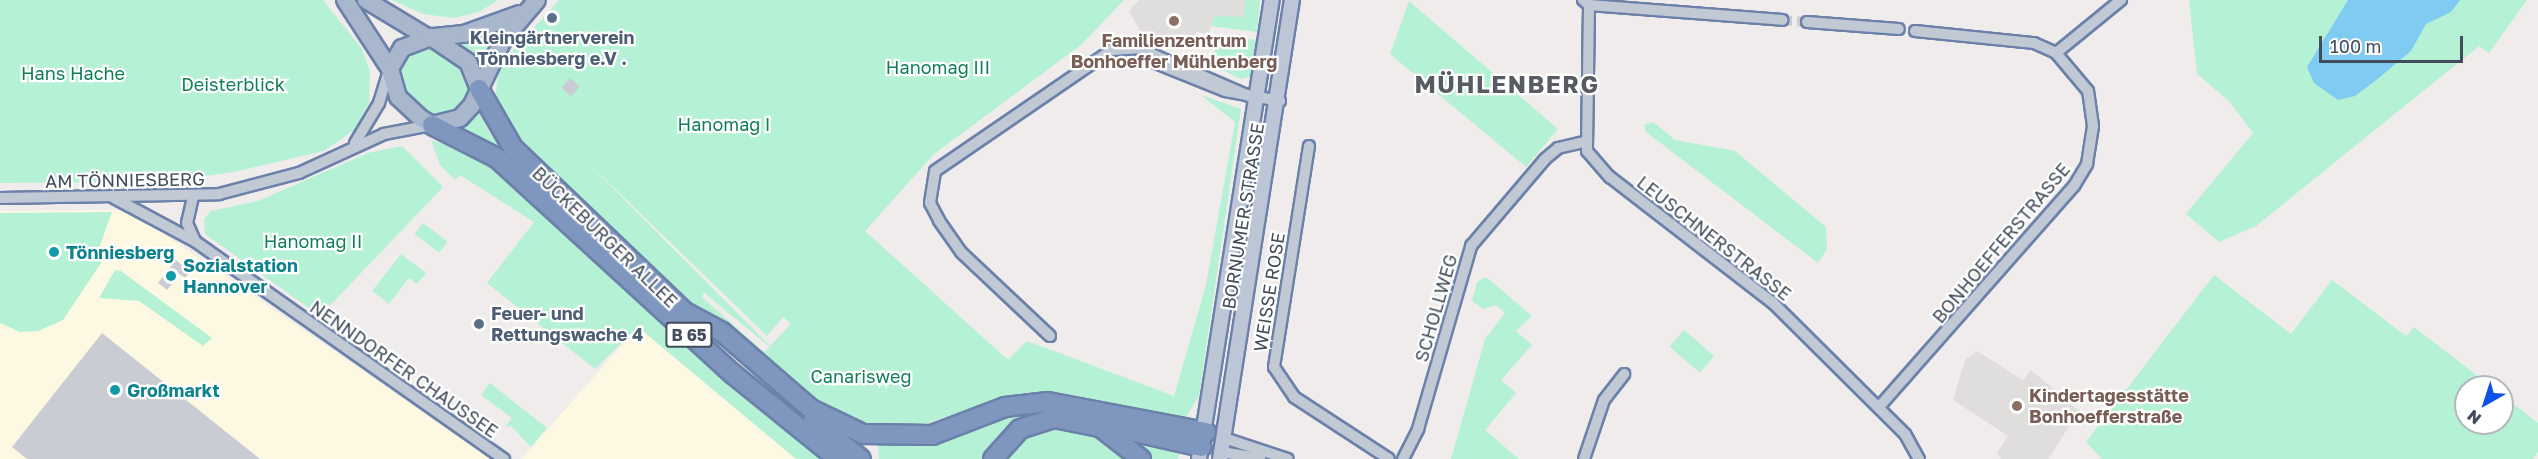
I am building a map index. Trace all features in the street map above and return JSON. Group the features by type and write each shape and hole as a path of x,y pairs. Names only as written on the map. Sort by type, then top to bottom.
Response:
{"highway":[{"name":"BÜCKEBURGER ALLEE","path":"479,90 513,148 681,310 861,459"},
{"name":"BÜCKEBURGER ALLEE","path":"432,125 497,158 724,366 838,459"},
{"path":"681,310 722,332 811,410 863,434 932,435 1005,407 1048,402 1202,446"},
{"path":"993,459 1024,427 1073,418 1202,446"},
{"path":"1073,418 1117,437 1140,459"}],"main road":[{"name":"B 65","path":"345,0 367,26 390,69 398,97 432,125"},
{"name":"B 65","path":"366,0 468,62 479,90"},
{"path":"390,69 402,48 429,37 464,34 520,14 537,0"},
{"name":"BORNUMER STRASSE","path":"1202,446 1272,0"},
{"name":"BORNUMER STRASSE","path":"1221,456 1280,101 1292,0"},
{"path":"432,125 465,114 520,14"},
{"path":"1202,446 1224,438"},
{"path":"1202,446 1221,456"}],"street":[{"path":"2100,0 2107,10"},
{"path":"1915,31 2034,43 2056,53 2121,0"},
{"path":"1584,142 1586,2 1782,20"},
{"path":"1807,22 1899,29"},
{"path":"1050,336 961,252 930,203 930,184 945,161 1099,57 1127,50 1256,97 1280,101"},
{"name":"BONHOEFFERSTRASSE","path":"1879,407 2087,164 2093,126 2088,91 2056,53"},
{"path":"351,148 379,103 390,69"},
{"name":"AM TÖNNIESBERG","path":"0,198 193,197 288,177 351,148 432,125"},
{"name":"LEUSCHNERSTRASSE","path":"1584,142 1610,177 1772,302 1879,407 1919,459"},
{"name":"SCHOLLWEG","path":"1403,459 1418,429 1471,246 1545,159 1558,148 1584,142"},
{"name":"WEISSE ROSE","path":"1309,146 1274,367 1282,384 1311,411 1389,459"},
{"path":"193,197 187,223 196,242"},
{"name":"NENNDORFER CHAUSSEE","path":"114,198 196,242 504,459"},
{"path":"1584,459 1604,400 1624,374"},
{"path":"1224,438 1288,459"},
{"path":"1221,456 1260,459"}],"shaded area":[{"name":"Familienzentrum Bonhoeffer Mühlenberg","path":"1139,0 1245,0 1244,17 1215,16 1208,35 1197,31 1193,41 1178,35 1175,43 1140,31 1129,11"},
{"path":"129,210 491,459 0,459 0,211"},
{"path":"638,327 796,459 521,459"},
{"name":"Kindertagesstätte Bonhoefferstraße","path":"1977,351 2023,380 2031,370 2079,411 2048,459 2001,459 1997,453 2008,436 1953,400 1965,360"}],"green space":[{"path":"0,0 323,0 362,49 370,71 369,103 354,130 324,151 234,172 164,182 0,183"},
{"path":"392,0 498,0 479,12 454,18 423,14"},
{"path":"559,0 1124,0 1081,45 934,154 865,231 1008,360 1027,341 1174,396 1206,285 1235,122 1201,95 1241,109 1199,396 1185,418 1050,395 1004,397 913,428 862,425 819,408 664,286 515,141 495,98 499,66","holes":["578,153 767,336 783,317 791,324 770,346","704,292 714,301 770,347 764,352 702,297"]},
{"path":"1245,0 1260,0 1257,32 1211,26 1215,16 1244,17"},
{"path":"2189,0 2527,0 2489,53 2479,46 2256,226 2219,242 2186,214 2253,133 2229,101 2197,74"},
{"path":"1409,1 1558,129 1526,167 1390,54"},
{"path":"504,26 481,66 461,43"},
{"path":"1233,37 1257,40 1252,76 1241,79 1210,64 1217,45"},
{"path":"419,48 437,49 464,73 469,92 458,110 429,115 414,106 396,78 403,57"},
{"path":"480,113 488,130 513,162 460,130"},
{"path":"1653,122 1675,140 1735,151 1826,227 1827,249 1818,263 1646,132 1644,125"},
{"path":"431,140 483,157 687,347 822,459 796,459 638,327 595,369 487,283 534,222 460,175 455,180 440,165"},
{"name":"Hanomag II","path":"402,146 443,187 320,316 205,234 204,219 211,211 258,201 368,153"},
{"path":"112,212 98,251 101,263 63,320 38,331 20,332 0,323 0,213"},
{"path":"423,223 448,242 439,253 415,234"},
{"path":"401,254 426,273 417,284 409,278 389,304 372,291"},
{"path":"115,270 121,271 212,338 203,346 139,301 99,298"},
{"path":"2214,275 2291,334 2332,280 2406,336 2414,327 2476,375 2454,375 2454,435 2514,435 2514,404 2538,423 2538,452 2533,459 2102,459 2086,442"},
{"path":"1486,277 1532,316 1516,331 1532,345 1501,380 1516,393 1485,430 1519,459 1451,459 1485,339 1505,313 1496,305 1483,309 1472,301 1477,282"},
{"path":"1684,330 1714,356 1700,373 1670,347"},
{"path":"490,383 547,428 531,447 511,426 505,427 512,418 481,395"},
{"path":"1023,408 1067,412 987,459 879,459 878,443 926,444"},
{"path":"1047,426 1090,430 1131,459 1000,459 1015,441"},
{"path":"1124,435 1181,448 1178,459 1149,459"}],"water":[{"path":"2348,0 2460,0 2451,12 2426,24 2411,51 2380,77 2355,96 2338,100 2314,83 2307,67"}],"building":[{"path":"570,78 580,87 571,96 561,88"},
{"name":"Sozialstation Hannover","path":"176,260 190,272 185,278 180,274 167,290 158,283"},
{"name":"Großmarkt","path":"102,333 260,459 27,459 12,447"}],"tunnel":[{"path":"1782,20 1807,22"}],"place":[{"name":"Kleingärtnerverein Tönniesberg e.V .","path":"552,18"},
{"name":"Familienzentrum Bonhoeffer Mühlenberg","path":"1174,21"},
{"name":"Tönniesberg","path":"54,252"},
{"name":"Sozialstation Hannover","path":"171,276"},
{"name":"Feuer- und Rettungswache 4","path":"479,324"},
{"name":"Großmarkt","path":"115,390"},
{"name":"Kindertagesstätte Bonhoefferstraße","path":"2017,406"}],"district":[{"name":"MÜHLENBERG","path":"1507,84"}],"park label":[{"name":"Hanomag III","path":"938,67"},
{"name":"Hans Hache","path":"73,73"},
{"name":"Deisterblick","path":"233,84"},
{"name":"Hanomag I","path":"724,124"},
{"name":"Canarisweg","path":"861,376"}]}
